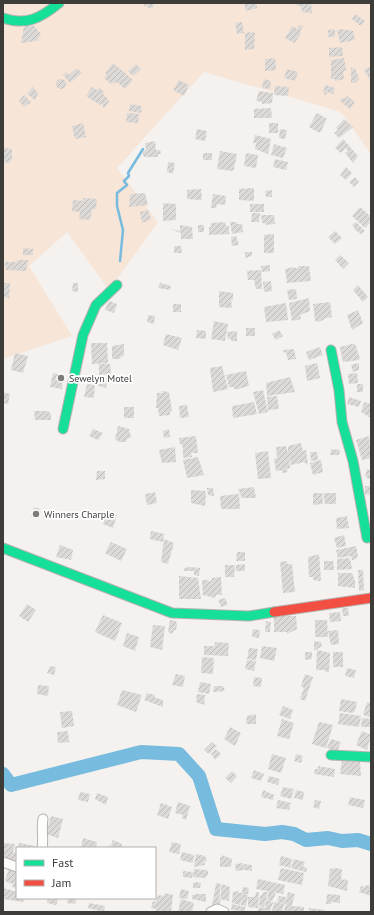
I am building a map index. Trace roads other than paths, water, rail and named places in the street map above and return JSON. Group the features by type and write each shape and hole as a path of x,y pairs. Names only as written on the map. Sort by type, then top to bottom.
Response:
{"street":[{"path":"3,18 24,24 47,13 59,3"},
{"path":"62,429 83,335 96,305 117,285"},
{"path":"331,350 339,390 342,422 353,461 367,538"},
{"path":"3,548 172,613 249,616 371,598"},
{"path":"331,755 371,757"},
{"path":"42,847 41,830 43,818"},
{"path":"3,862 16,867"},
{"path":"211,912 217,909 224,912"}],"waterway":[{"path":"120,261 123,230 117,206 117,193 127,185 124,181 129,176 128,173 143,149"},
{"path":"3,774 11,785 141,752 179,754 199,776 216,829 265,834 282,832 294,834 306,840 328,838 342,841 358,840 371,844"}],"place":[{"name":"Sewelyn Motel","path":"61,378"},
{"name":"Winners Charple","path":"36,514"}]}
